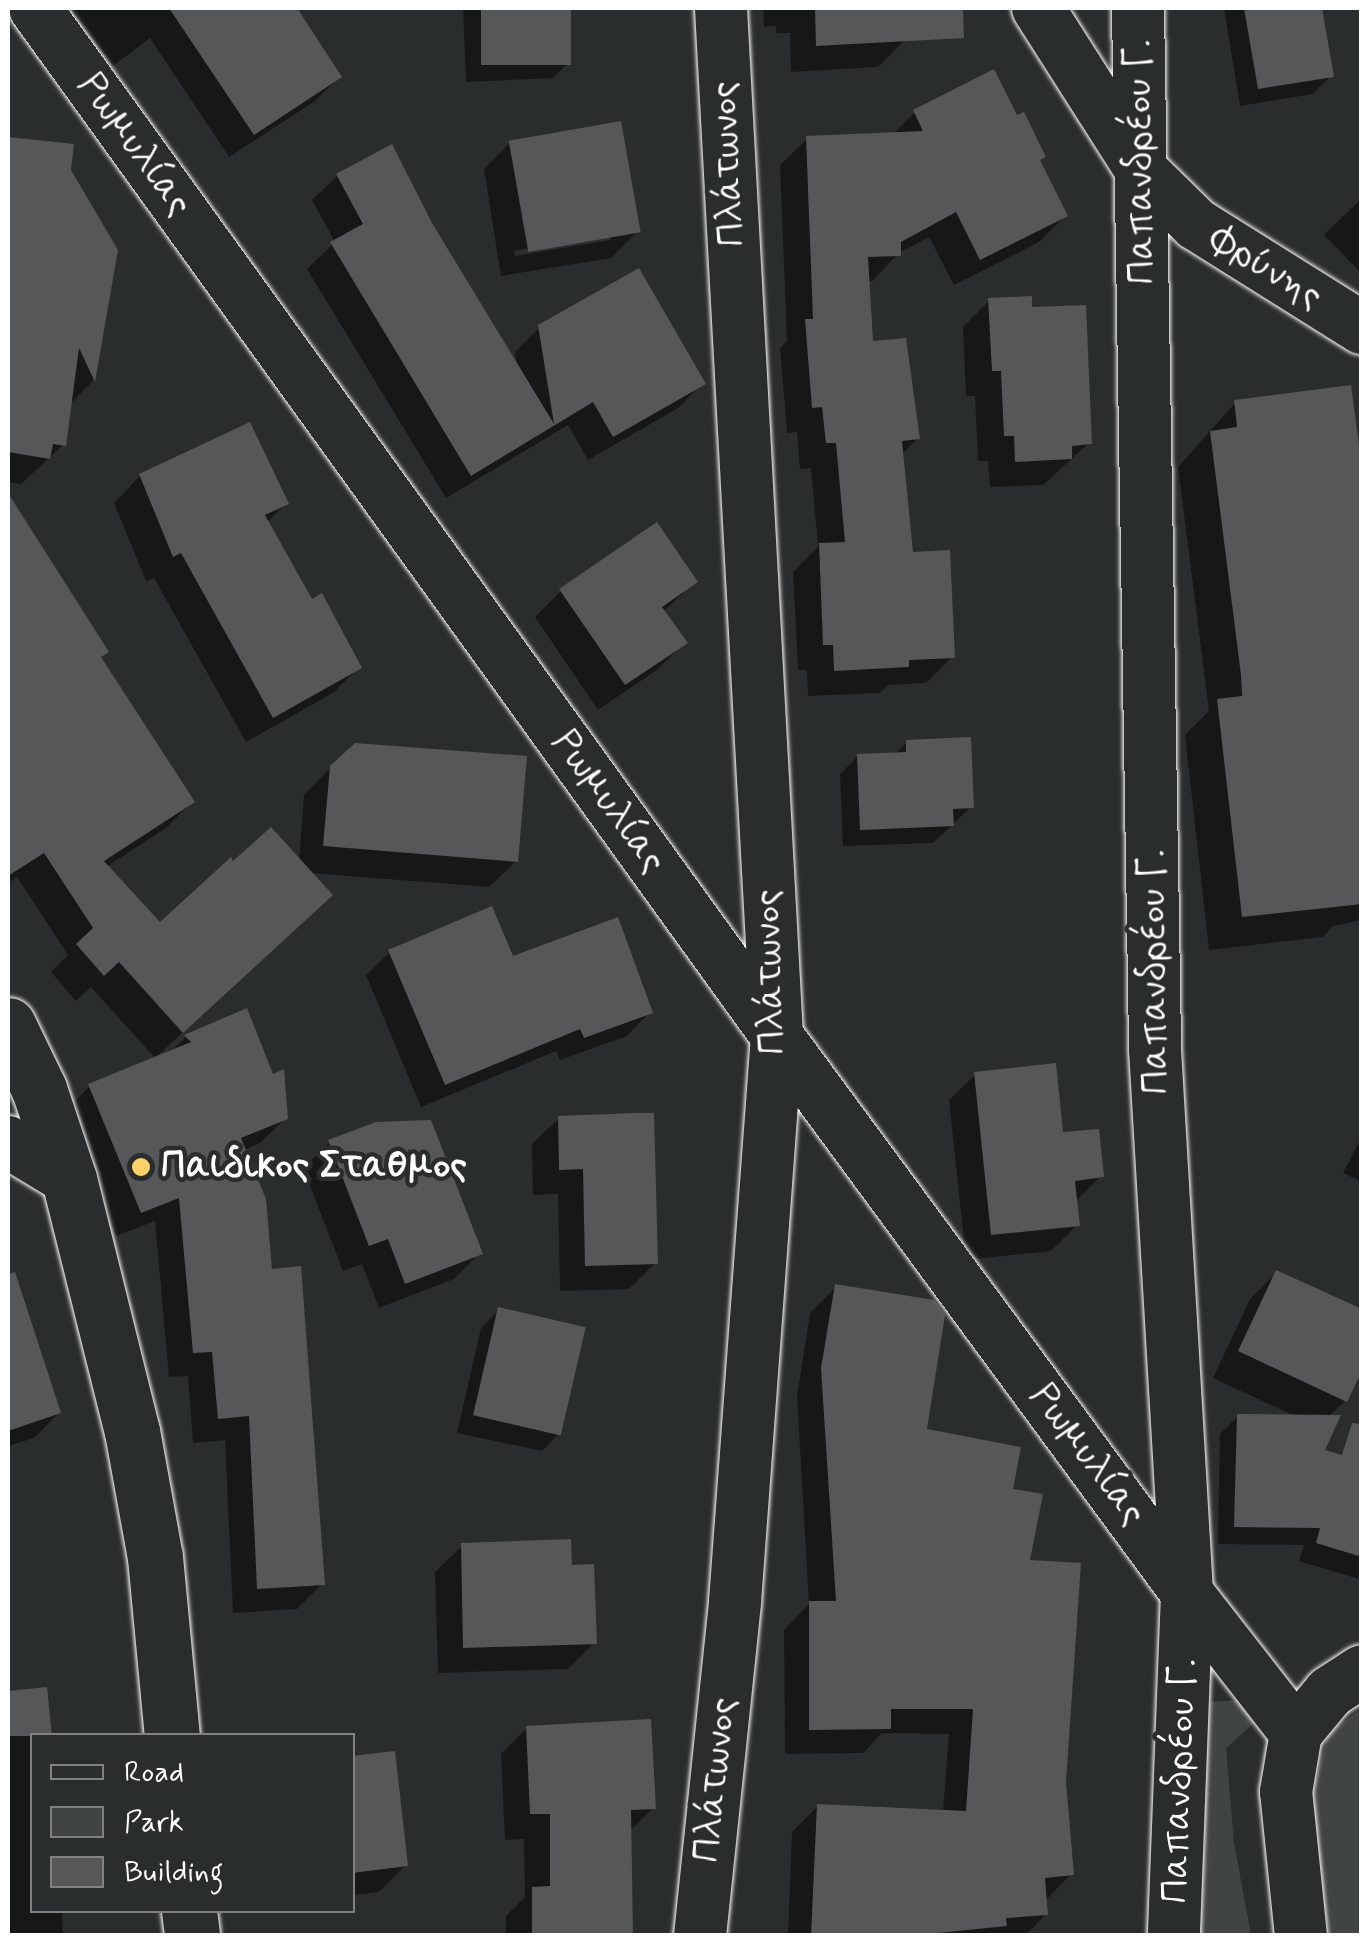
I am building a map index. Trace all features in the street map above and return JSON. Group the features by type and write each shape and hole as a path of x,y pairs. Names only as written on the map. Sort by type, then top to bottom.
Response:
{"street":[{"name":"Ρωμυλίας","path":"35,8 777,1036 1187,1593 1296,1733"},
{"name":"Πλάτωνος","path":"700,1936 735,1602 777,1036 720,8"},
{"name":"Φρύνης","path":"1038,8 1142,171 1196,224 1362,328"},
{"name":"Παπανδρέου Γ.","path":"1138,8 1155,1048 1187,1593 1174,1936"},
{"path":"8,1025 39,1088 69,1179 132,1431 155,1557 172,1733"},
{"path":"8,1142 69,1179"},
{"path":"1301,1936 1286,1792 1296,1733 1330,1692 1362,1671"}],"green space":[{"path":"1248,1700 1254,1723 1226,1748 1234,1843 1251,1935 1200,1935 1200,1702"},
{"path":"1361,1709 1361,1935 1330,1935 1322,1897 1313,1793 1328,1734"}],"building":[{"path":"169,8 297,8 342,77 254,135"},
{"path":"481,8 571,8 571,65 481,65"},
{"path":"815,8 963,8 964,38 816,46"},
{"path":"1244,8 1322,8 1334,77 1258,89"},
{"path":"994,69 1017,115 1024,112 1046,157 1040,160 1068,216 980,260 956,212 901,242 901,256 868,257 873,341 906,338 920,439 902,441 913,552 950,550 955,658 909,660 909,667 834,671 833,645 823,645 819,543 845,542 836,443 826,443 822,407 812,408 805,319 813,319 806,136 923,131 913,110"},
{"path":"621,121 641,232 528,252 509,141"},
{"path":"8,137 74,144 71,170 118,250 95,382 79,348 66,446 53,444 50,459 8,452"},
{"path":"392,144 432,223 554,424 538,325 639,268 706,384 613,437 593,402 471,476 330,242 363,224 336,174"},
{"path":"1032,296 1032,307 1086,305 1092,444 1072,446 1072,459 1015,462 1014,436 1004,436 1001,371 992,371 988,298"},
{"path":"1351,385 1362,467 1362,904 1242,917 1217,699 1242,696 1241,675 1210,431 1237,427 1234,400"},
{"path":"250,422 289,504 265,515 312,599 322,593 362,668 273,718 181,553 173,557 139,474"},
{"path":"8,493 109,652 101,657 195,802 104,861 160,922 231,857 233,861 271,827 333,895 183,1033 119,962 104,976 76,944 93,928 44,853 8,876"},
{"path":"657,522 698,582 662,607 688,643 625,685 559,589"},
{"path":"971,737 974,808 953,809 954,826 860,830 857,754 906,752 906,740"},
{"path":"355,743 527,756 518,862 323,846 330,766"},
{"path":"492,906 513,956 618,917 653,1013 584,1038 580,1029 445,1085 388,950"},
{"path":"247,1008 273,1074 284,1069 288,1119 241,1138 266,1199 272,1269 301,1266 325,1585 257,1589 249,1416 218,1419 212,1352 193,1353 179,1198 141,1213 88,1084 191,1042 184,1035"},
{"path":"1056,1063 1063,1132 1099,1129 1104,1177 1075,1181 1080,1226 991,1235 974,1072"},
{"path":"654,1113 658,1264 585,1266 583,1169 559,1170 558,1116"},
{"path":"431,1120 483,1254 405,1284 388,1239 369,1246 328,1140 376,1122"},
{"path":"1276,1270 1362,1309 1362,1371 1347,1402 1238,1351"},
{"path":"15,1272 61,1413 8,1431 8,1274"},
{"path":"835,1284 934,1300 945,1315 927,1429 1021,1447 1013,1489 1043,1494 1030,1560 1081,1563 1066,1782 1074,1875 1045,1878 1048,1915 1006,1918 1007,1926 908,1936 811,1936 817,1804 966,1811 973,1709 891,1709 891,1729 809,1730 809,1601 836,1601 821,1368"},
{"path":"498,1307 586,1327 561,1435 473,1415"},
{"path":"1237,1414 1341,1415 1325,1450 1342,1455 1352,1423 1362,1424 1362,1557 1316,1543 1320,1528 1234,1527"},
{"path":"571,1539 572,1565 594,1564 597,1644 463,1648 461,1543"},
{"path":"47,1687 52,1733 8,1736 8,1691"},
{"path":"651,1719 656,1809 631,1810 633,1936 532,1936 532,1887 550,1886 550,1814 530,1814 526,1726"},
{"path":"395,1751 408,1866 355,1873 355,1756"}],"place":[{"name":"Παιδικος Σταθμος","path":"141,1167"}]}
